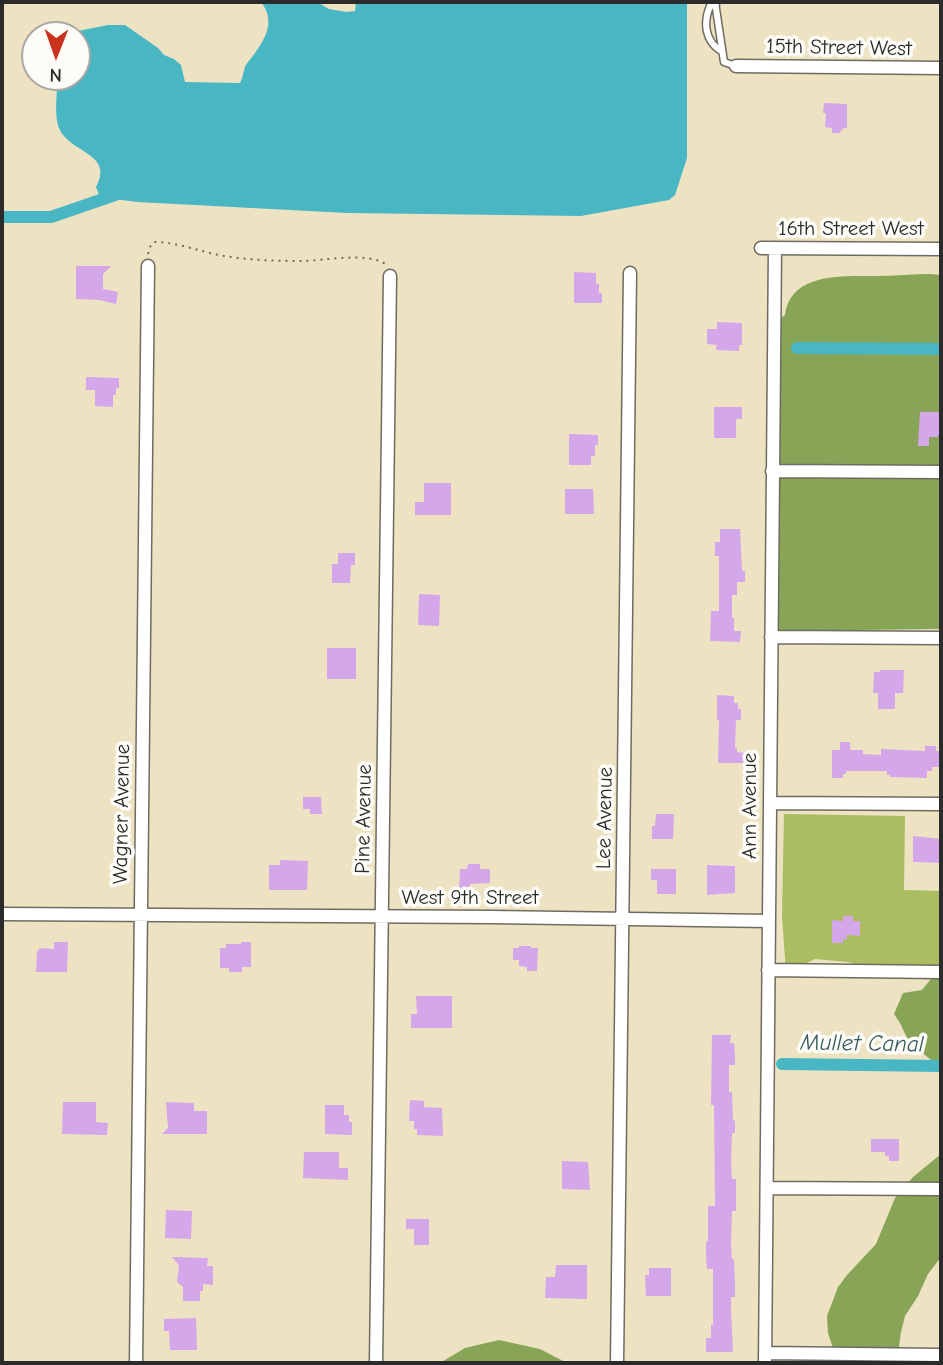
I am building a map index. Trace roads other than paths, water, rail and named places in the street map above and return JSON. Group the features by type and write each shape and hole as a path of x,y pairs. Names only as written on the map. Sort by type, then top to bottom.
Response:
{"street":[{"name":"15th Street West","path":"736,66 941,68"},
{"name":"16th Street West","path":"761,248 941,249"},
{"name":"Ann Avenue","path":"765,1358 775,248"},
{"name":"Wagner Avenue","path":"136,1363 148,266"},
{"name":"Lee Avenue","path":"617,1363 630,273"},
{"name":"Pine Avenue","path":"376,1363 390,276"},
{"path":"772,471 941,472"},
{"path":"771,637 941,638"},
{"path":"770,803 941,804"},
{"name":"West 9th Street","path":"2,914 769,921"},
{"path":"768,970 941,972"},
{"path":"766,1188 941,1189"},
{"path":"765,1358 941,1354"}],"lane":[{"path":"722,51 709,39 705,17 710,6 715,3 724,62 736,66"}],"water":[{"path":"261,2 317,2 329,9 346,12 355,11 356,2 687,2 687,158 675,195 669,200 581,216 347,213 137,202 100,197 96,187 100,167 64,136 57,123 57,91 91,91 91,28 125,25 181,65 185,82 240,83 246,65 268,28"}],"waterway":[{"path":"2,217 51,217 115,195"},
{"path":"797,348 941,349"},
{"name":"Mullet Canal","path":"782,1064 941,1066"}]}
